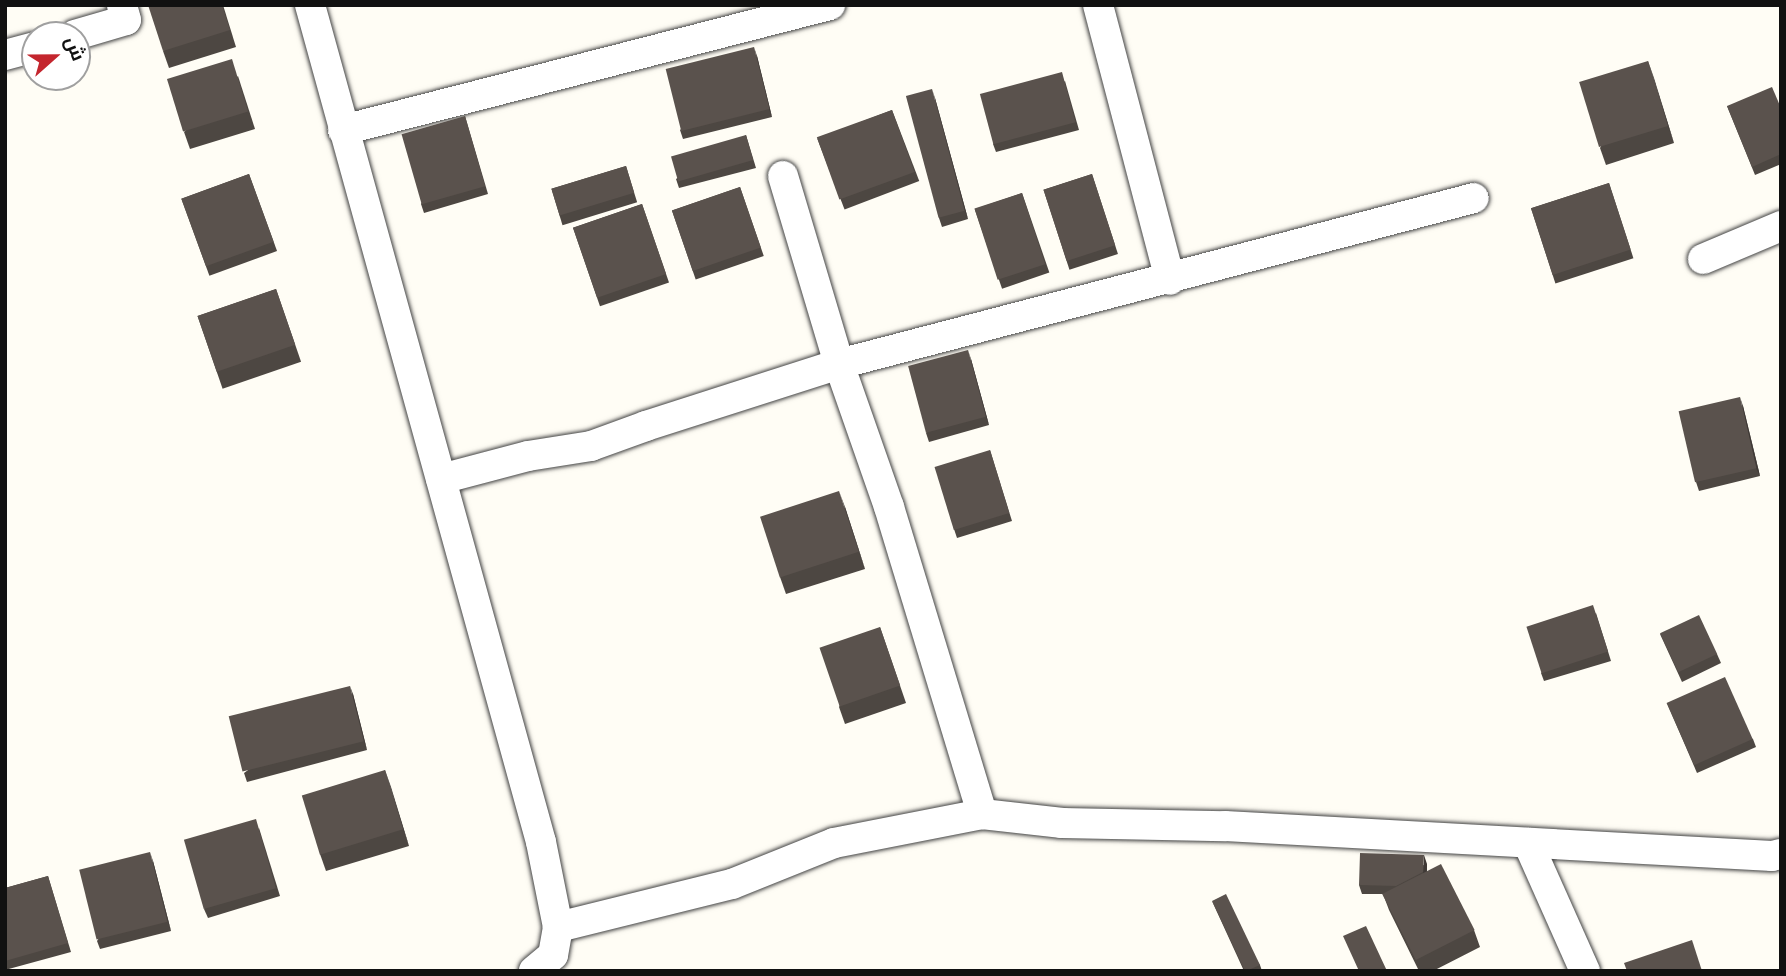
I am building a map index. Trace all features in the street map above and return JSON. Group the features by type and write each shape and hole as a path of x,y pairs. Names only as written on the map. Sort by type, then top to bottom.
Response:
{"street":[{"path":"91,30 126,20 122,5"},
{"path":"310,5 541,842 558,927 553,955 540,970"},
{"path":"343,130 831,5"},
{"path":"1098,5 1170,280"},
{"path":"783,176 839,364 889,508 982,814"},
{"path":"441,479 528,456 592,446 839,364 1170,280 1474,198"},
{"path":"1703,259 1781,226"},
{"path":"558,927 732,884 834,843 982,814 1062,823 1224,826 1781,854"},
{"path":"1528,843 1585,971"}],"building":[{"path":"148,5 222,5 230,30 163,51"},
{"path":"754,47 769,109 681,131 666,69"},
{"path":"232,59 248,112 183,131 167,79"},
{"path":"1648,61 1668,126 1599,147 1579,82"},
{"path":"1062,72 1075,122 993,144 980,94"},
{"path":"1772,87 1781,108 1781,154 1752,167 1727,106"},
{"path":"932,89 965,211 939,218 906,96"},
{"path":"892,110 915,172 839,199 817,137"},
{"path":"465,116 485,186 422,204 402,134"},
{"path":"746,135 753,160 678,181 671,156"},
{"path":"626,166 634,193 560,216 551,189"},
{"path":"249,174 274,242 206,266 181,199"},
{"path":"1092,174 1115,245 1067,261 1043,190"},
{"path":"1609,183 1631,250 1553,275 1531,208"},
{"path":"740,187 761,248 693,271 672,210"},
{"path":"1022,193 1045,264 998,280 974,208"},
{"path":"642,204 666,274 597,298 573,228"},
{"path":"276,289 295,345 217,372 198,316"},
{"path":"968,350 986,417 926,433 908,366"},
{"path":"1740,397 1756,468 1695,482 1679,411"},
{"path":"990,450 1009,513 954,530 935,467"},
{"path":"839,491 859,552 780,578 760,517"},
{"path":"1593,605 1608,652 1542,673 1526,627"},
{"path":"1699,615 1717,654 1678,672 1660,633"},
{"path":"880,627 900,686 840,706 819,648"},
{"path":"1725,677 1753,739 1694,765 1667,703"},
{"path":"350,686 364,741 243,772 229,716"},
{"path":"385,770 403,829 320,855 302,795"},
{"path":"256,819 276,888 204,909 184,840"},
{"path":"150,852 167,922 97,940 79,870"},
{"path":"1360,853 1424,855 1423,872 1396,886 1359,885"},
{"path":"1441,864 1475,930 1416,960 1382,894"},
{"path":"48,876 68,943 5,961 5,888"},
{"path":"1226,894 1260,965 1246,971 1212,901"},
{"path":"1366,926 1387,971 1359,971 1343,936"},
{"path":"1692,940 1702,971 1627,971 1624,963"}]}
